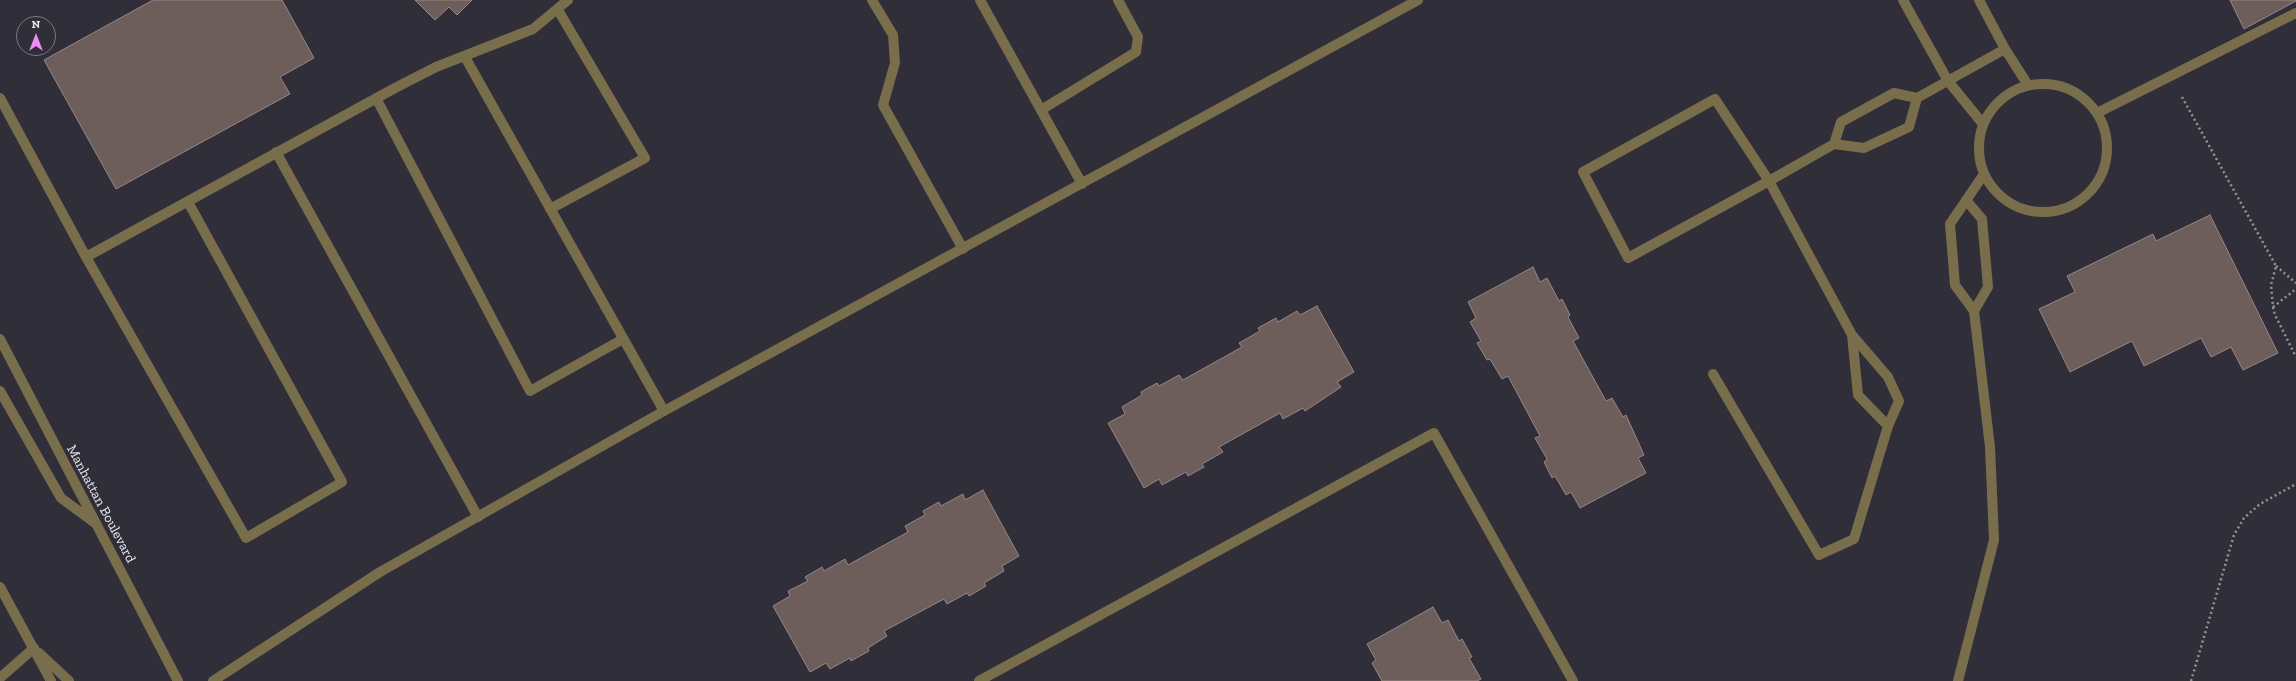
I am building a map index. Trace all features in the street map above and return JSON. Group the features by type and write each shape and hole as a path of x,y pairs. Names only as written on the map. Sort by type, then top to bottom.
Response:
{"street":[{"path":"86,257 276,152 436,67 465,57 533,29 558,10 568,0"},
{"path":"872,0 893,35 896,64 883,105 963,249"},
{"path":"980,0 1082,184"},
{"path":"1041,110 1136,52 1138,37 1118,0"},
{"path":"213,681 380,572 664,411 1418,0"},
{"path":"1903,0 1948,81 1983,124"},
{"path":"1979,0 2005,49 2028,85"},
{"path":"550,209 644,158 558,10"},
{"path":"2096,113 2296,13"},
{"path":"1834,144 1841,122 1894,93 1917,98 2005,49"},
{"path":"465,57 664,411"},
{"path":"2048,84 2067,88 2084,98 2096,113 2105,130 2108,149 2105,168 2096,186 2083,199 2066,209 2046,213 2027,210 2009,203 1994,190 1984,174 1979,158 1979,140 1983,124 1994,107 2009,94 2028,85 2048,84"},
{"path":"0,98 86,257 246,538 342,482 188,202"},
{"path":"376,98 530,391 623,339"},
{"path":"1713,374 1819,555 1854,539 1888,426 1899,401 1888,377 1852,335 1769,181 1716,99 1583,172 1628,258 1769,181 1834,144 1864,148 1909,128 1917,98"},
{"path":"276,152 478,517"},
{"path":"1958,681 1994,540 1990,447 1974,311 1954,284 1950,224 1984,174"},
{"path":"1966,200 1982,219 1988,288 1974,311"},
{"path":"1852,335 1858,395 1888,426"},
{"name":"Manhattan Boulevard","path":"0,340 178,681"},
{"path":"0,391 61,498 96,524"},
{"path":"978,681 1434,433 1573,681"},
{"path":"0,587 51,681"},
{"path":"0,678 34,648"},
{"path":"34,648 69,681"}],"path":[{"path":"2170,76 2276,266 2296,284"},
{"path":"2276,266 2271,284 2273,307 2275,315 2296,357"},
{"path":"2273,307 2296,290"},
{"path":"2191,681 2234,535 2244,518 2260,504 2296,484"}],"building":[{"path":"153,0 282,0 314,58 280,77 290,94 116,189 44,60 51,56 56,56 56,53"},
{"path":"415,0 472,0 457,15 449,7 435,20"},
{"path":"2230,0 2296,0 2296,1 2244,29"},
{"path":"2210,215 2278,353 2243,370 2231,347 2211,357 2201,338 2144,366 2132,341 2070,372 2039,309 2075,292 2067,276 2153,234 2156,241"},
{"path":"1533,267 1540,282 1547,278 1559,301 1562,299 1570,315 1568,317 1579,338 1573,341 1606,401 1612,398 1623,417 1626,415 1644,455 1638,458 1646,473 1580,508 1571,492 1566,495 1555,476 1552,478 1544,462 1547,459 1535,438 1540,436 1508,376 1502,379 1490,359 1487,360 1477,343 1481,341 1470,322 1476,318 1468,302"},
{"path":"1317,306 1354,372 1337,382 1341,387 1305,411 1303,408 1283,419 1280,413 1219,447 1223,452 1202,464 1204,467 1188,476 1186,472 1162,485 1159,479 1144,488 1108,423 1125,414 1122,407 1142,395 1141,392 1157,383 1159,386 1179,375 1183,380 1242,347 1239,343 1260,331 1258,328 1276,318 1278,322 1297,311 1300,315"},
{"path":"983,490 1019,556 1002,566 1004,571 984,583 986,586 969,596 967,593 947,604 944,599 884,631 887,636 868,648 869,651 851,661 850,658 830,669 826,663 810,672 773,606 790,596 788,591 808,581 805,577 822,567 824,571 845,559 848,565 908,532 905,526 925,515 923,511 939,502 941,506 963,494 965,500"},
{"path":"1433,607 1442,623 1448,620 1459,641 1462,639 1472,657 1469,658 1481,679 1477,681 1382,681 1372,663 1376,660 1367,644"}]}
